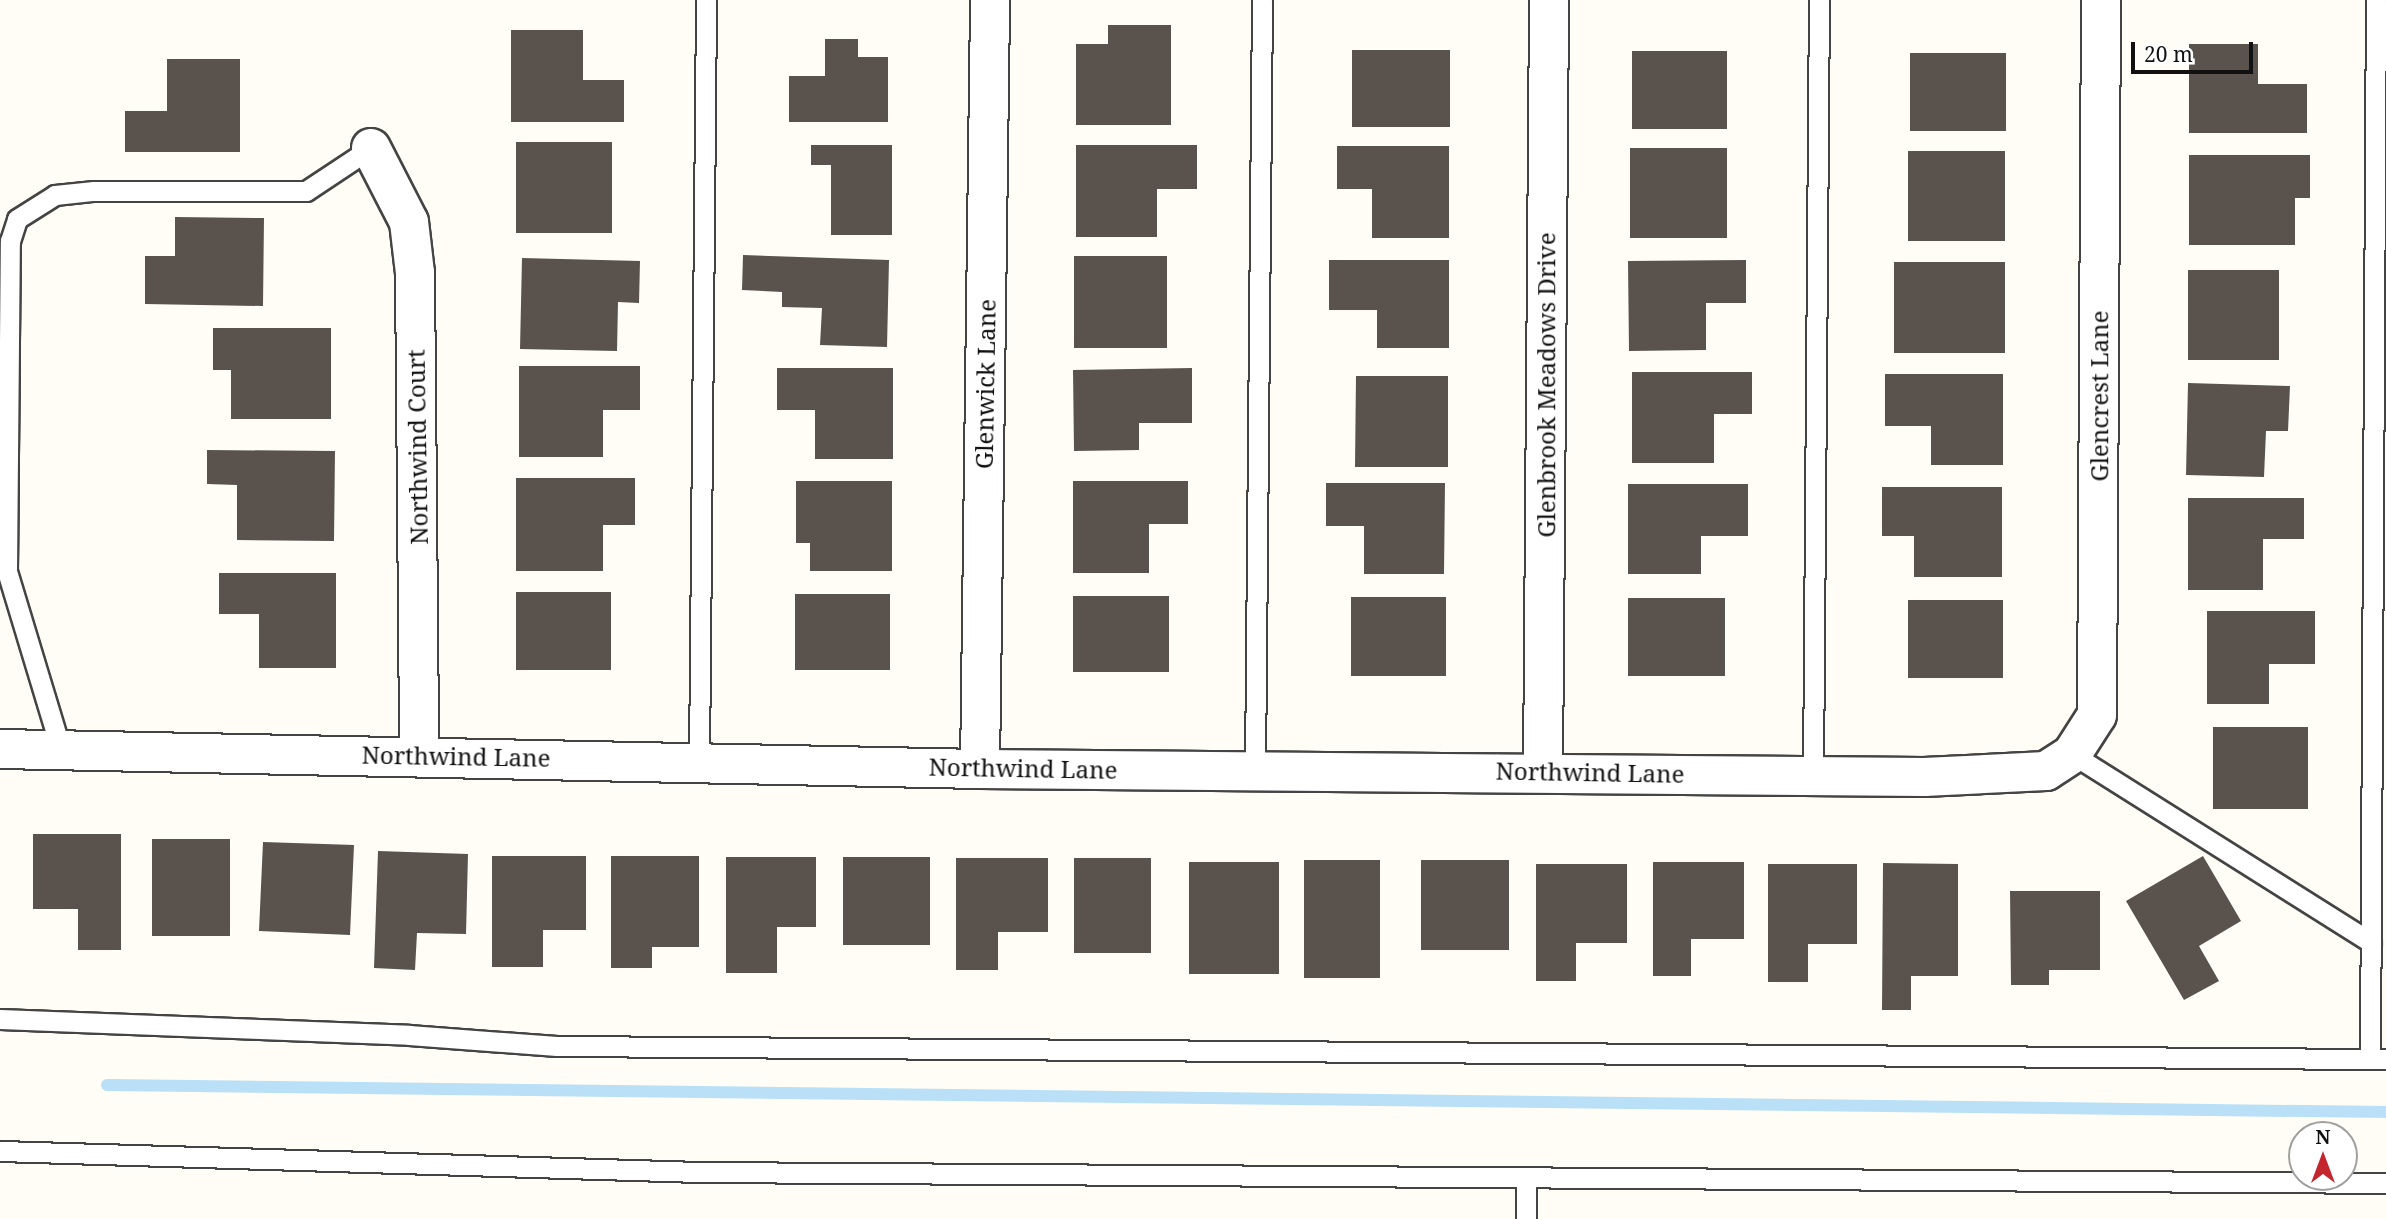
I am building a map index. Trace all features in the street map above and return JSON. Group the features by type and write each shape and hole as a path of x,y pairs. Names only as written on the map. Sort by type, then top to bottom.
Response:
{"street":[{"name":"Glenwick Lane","path":"980,769 990,0"},
{"name":"Glenbrook Meadows Drive","path":"1543,771 1549,0"},
{"name":"Glencrest Lane","path":"2059,762 2097,715 2101,0"},
{"name":"Northwind Court","path":"371,148 409,222 415,273 419,754"},
{"name":"Northwind Lane","path":"0,749 419,754 980,769 1543,771 1924,777 2059,762"}],"lane":[{"path":"699,761 706,0"},
{"path":"1255,769 1262,0"},
{"path":"1813,775 1819,0"},
{"path":"0,1020 409,1035 557,1046 2378,1059 2371,942 2376,0"},
{"path":"61,750 7,571 10,241 16,219 55,195 94,191 306,191 371,148"},
{"path":"2059,762 2371,942"},
{"path":"0,1151 699,1172 2386,1183"},
{"path":"1526,1177 1526,1219"}],"building":[{"path":"1108,25 1171,25 1171,125 1076,125 1076,44 1108,44"},
{"path":"511,30 583,30 583,80 624,80 624,122 511,122"},
{"path":"825,39 858,39 858,57 888,57 888,122 789,122 789,76 825,76"},
{"path":"2189,44 2258,44 2258,84 2307,84 2307,133 2189,133"},
{"path":"1352,50 1450,50 1450,127 1352,127"},
{"path":"1632,51 1727,51 1727,129 1632,129"},
{"path":"1910,53 2006,53 2006,131 1910,131"},
{"path":"167,59 240,59 240,152 125,152 125,111 167,111"},
{"path":"516,142 612,142 612,233 516,233"},
{"path":"811,145 892,145 892,235 831,235 831,165 811,165"},
{"path":"1076,145 1197,145 1197,189 1157,189 1157,237 1076,237"},
{"path":"1337,146 1449,146 1449,238 1372,238 1372,189 1337,189"},
{"path":"1630,148 1727,148 1727,238 1630,238"},
{"path":"1908,151 2005,151 2005,241 1908,241"},
{"path":"2189,155 2310,155 2310,198 2295,198 2295,245 2189,245"},
{"path":"175,217 264,218 263,306 145,304 145,256 175,256"},
{"path":"743,255 889,260 887,347 820,345 822,308 782,307 782,292 742,290"},
{"path":"1074,256 1167,256 1167,348 1074,348"},
{"path":"522,258 640,261 639,303 618,302 617,351 520,349"},
{"path":"1329,260 1449,260 1449,348 1377,348 1377,310 1329,310"},
{"path":"1746,260 1746,303 1706,303 1706,350 1629,351 1628,261"},
{"path":"1894,262 2005,262 2005,353 1894,353"},
{"path":"2188,270 2279,270 2279,360 2188,360"},
{"path":"213,328 331,328 331,419 231,419 231,370 213,370"},
{"path":"519,366 640,366 640,410 603,410 603,457 519,457"},
{"path":"777,368 893,368 893,459 815,459 815,410 777,410"},
{"path":"1192,368 1192,423 1139,423 1139,450 1074,451 1073,370"},
{"path":"1632,372 1752,372 1752,414 1714,414 1714,463 1632,463"},
{"path":"1885,374 2003,374 2003,465 1931,465 1931,426 1885,426"},
{"path":"1356,376 1448,376 1448,467 1355,467"},
{"path":"2188,383 2290,386 2288,431 2266,431 2264,477 2186,475"},
{"path":"207,450 335,451 334,541 237,540 237,485 207,484"},
{"path":"516,478 635,478 635,525 603,525 603,571 516,571"},
{"path":"796,481 892,481 892,571 810,571 810,543 796,543"},
{"path":"1073,481 1188,481 1188,524 1149,524 1149,573 1073,573"},
{"path":"1326,483 1445,483 1444,574 1364,574 1364,526 1326,526"},
{"path":"1628,484 1748,484 1748,536 1701,536 1701,574 1628,574"},
{"path":"1882,487 2002,487 2002,577 1914,577 1914,536 1882,536"},
{"path":"2188,498 2304,498 2304,539 2263,539 2263,590 2188,590"},
{"path":"219,573 336,573 336,668 259,668 259,614 219,614"},
{"path":"516,592 611,592 611,670 516,670"},
{"path":"795,594 890,594 890,670 795,670"},
{"path":"1073,596 1169,596 1169,672 1073,672"},
{"path":"1351,597 1446,597 1446,676 1351,676"},
{"path":"1628,598 1725,598 1725,676 1628,676"},
{"path":"1908,600 2003,600 2003,678 1908,678"},
{"path":"2207,611 2315,611 2315,664 2269,664 2269,704 2207,704"},
{"path":"2213,727 2308,727 2308,809 2213,809"},
{"path":"33,834 121,834 121,950 78,950 78,909 33,909"},
{"path":"152,839 230,839 230,936 152,936"},
{"path":"263,842 354,845 350,935 259,931"},
{"path":"378,851 468,854 466,934 417,933 415,970 374,968"},
{"path":"492,856 586,856 586,930 543,930 543,967 492,967"},
{"path":"611,856 699,856 699,947 652,947 652,968 611,968"},
{"path":"2203,856 2241,921 2199,946 2219,981 2184,1000 2126,901"},
{"path":"726,857 816,857 816,927 777,927 777,973 726,973"},
{"path":"843,857 930,857 930,945 843,945"},
{"path":"956,858 1048,858 1048,932 998,932 998,970 956,970"},
{"path":"1074,858 1151,858 1151,953 1074,953"},
{"path":"1304,860 1380,860 1380,978 1304,978"},
{"path":"1421,860 1509,860 1509,950 1421,950"},
{"path":"1189,862 1279,862 1279,974 1189,974"},
{"path":"1653,862 1744,862 1744,939 1691,939 1691,976 1653,976"},
{"path":"1883,863 1958,864 1958,976 1911,976 1911,1010 1882,1010"},
{"path":"1536,864 1627,864 1627,943 1576,943 1576,981 1536,981"},
{"path":"1768,864 1857,864 1857,944 1808,944 1808,982 1768,982"},
{"path":"2010,891 2100,891 2100,970 2049,970 2049,985 2011,985"}],"waterway":[{"path":"107,1085 2386,1112"}]}
